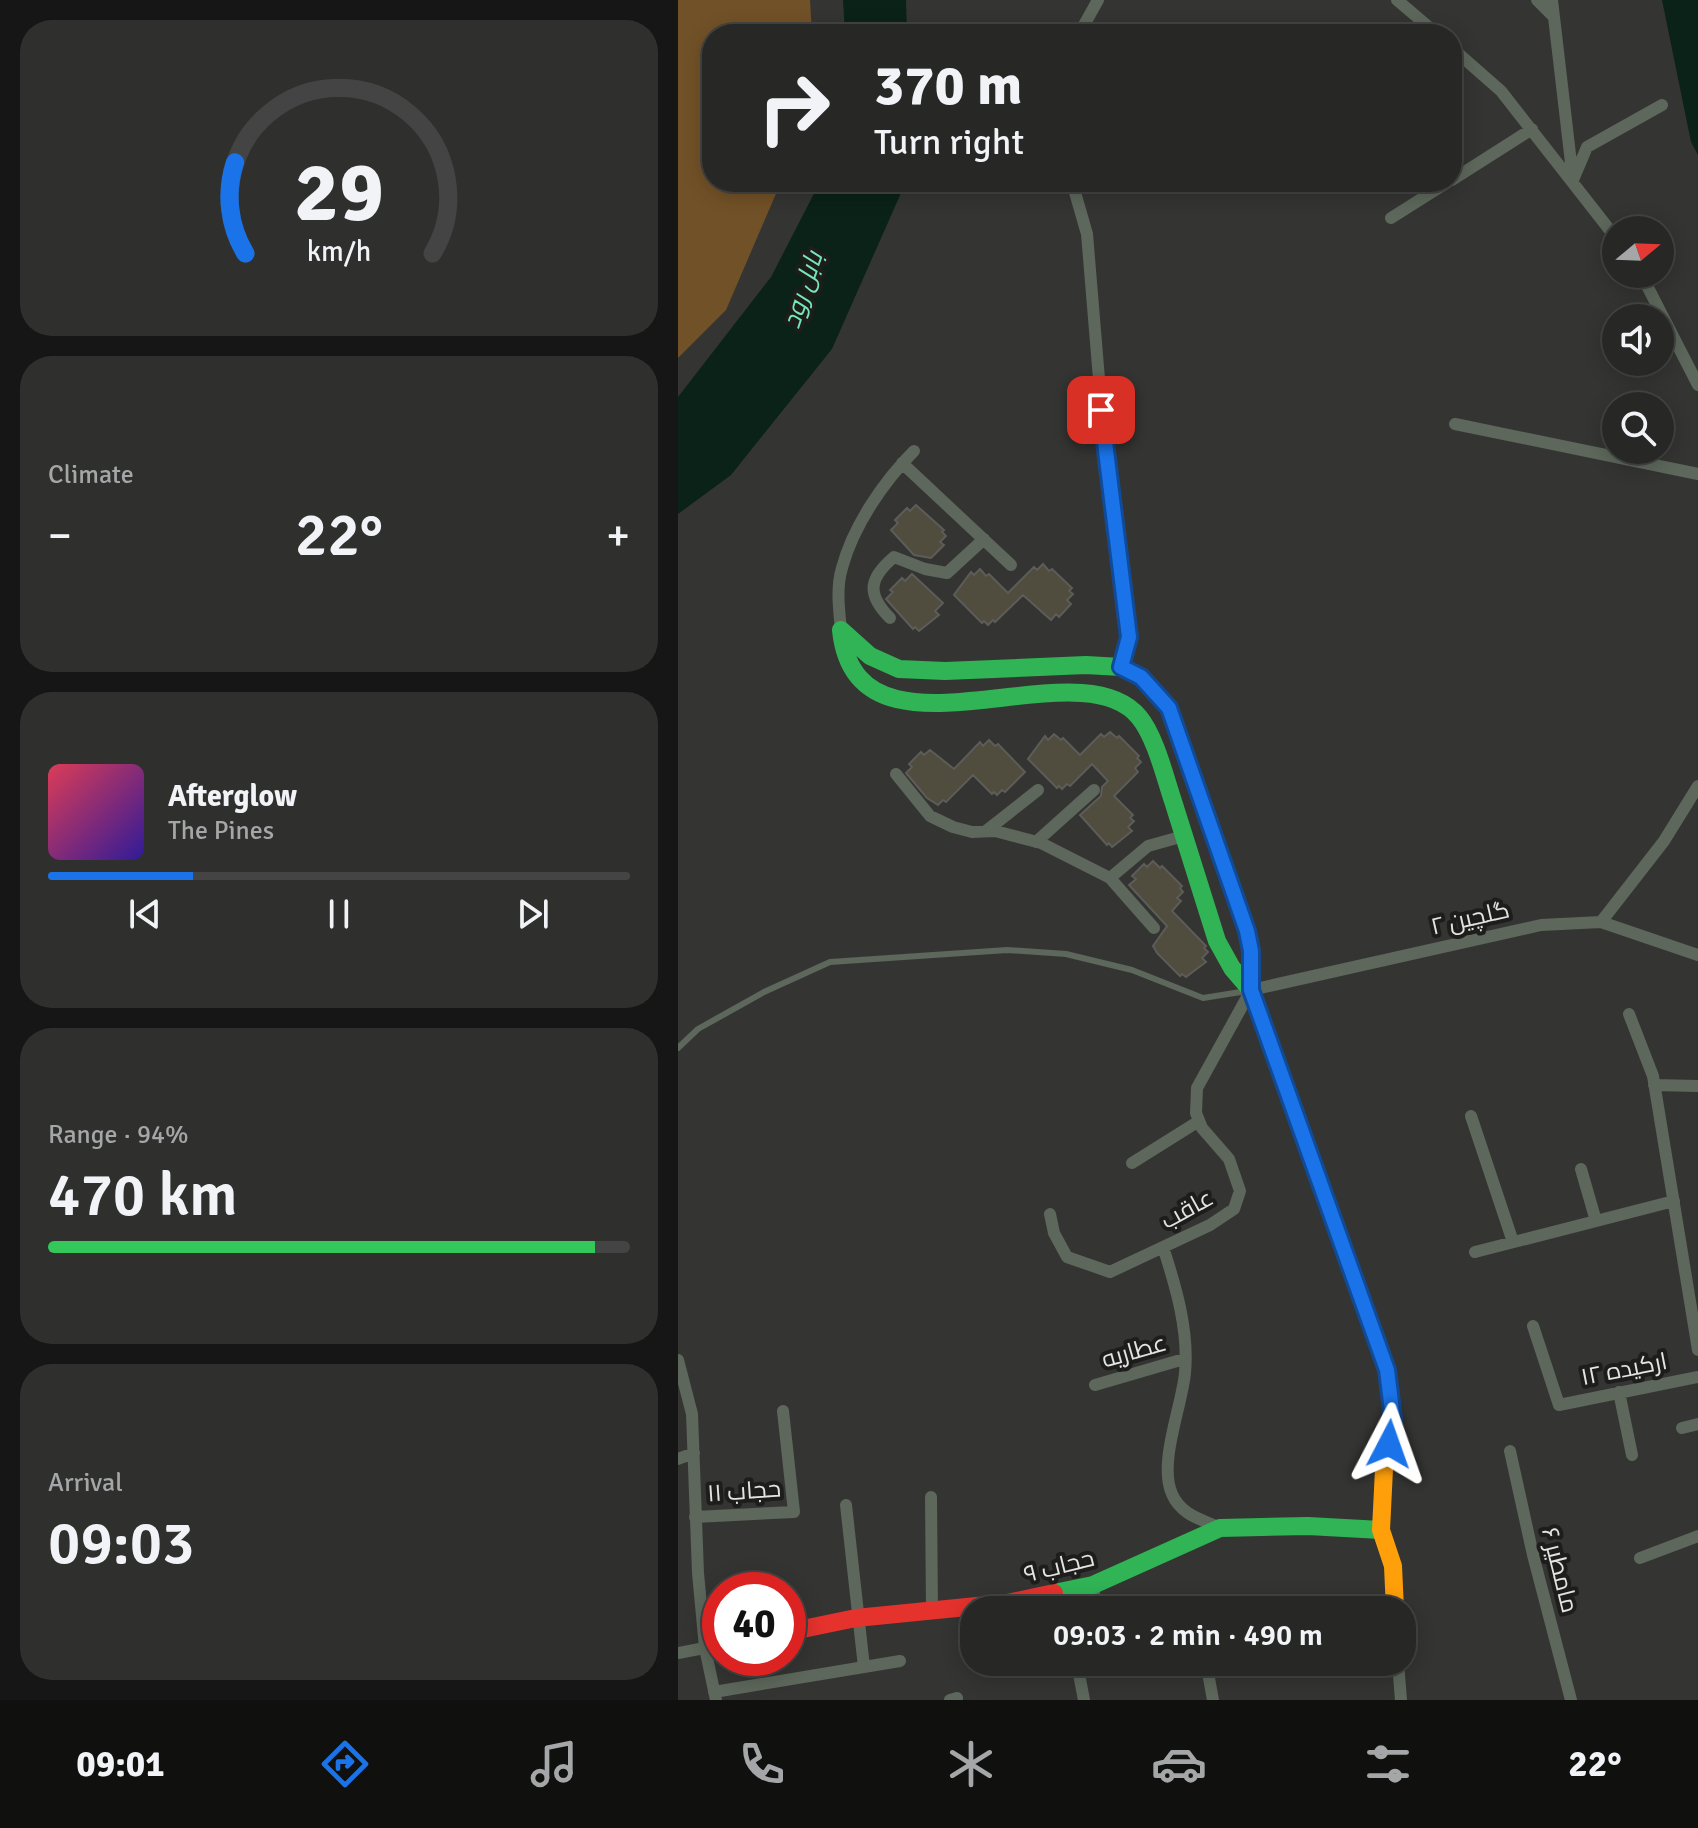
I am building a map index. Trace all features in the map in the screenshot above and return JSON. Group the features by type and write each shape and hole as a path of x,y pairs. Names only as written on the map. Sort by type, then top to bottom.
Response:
{"street":[{"path":"1085,24 1098,0"},
{"path":"1397,0 1425,24"},
{"path":"1537,0 1554,17"},
{"path":"1552,0 1573,180"},
{"path":"1462,57 1501,91 1602,219"},
{"path":"1573,180 1587,147 1662,105"},
{"path":"1462,173 1532,129"},
{"path":"1075,192 1087,234 1104,439 1129,637 1121,667"},
{"path":"1391,218 1432,192"},
{"path":"1648,288 1698,385"},
{"path":"1455,424 1698,474"},
{"path":"914,451 864,517 842,566 838,593 843,653 852,673 867,688 893,697 924,702 1089,691 1115,697 1140,717 1161,763 1217,941 1232,968 1251,990"},
{"path":"902,463 1011,565"},
{"path":"890,618 876,604 873,582 894,557 925,569 947,573 984,539"},
{"path":"841,630 870,656 899,669 945,671 1086,665 1121,667 1141,677 1169,708 1247,931 1251,951 1251,990 1387,1370 1393,1419 1384,1469 1381,1530 1393,1566 1394,1596"},
{"path":"1161,763 1186,758"},
{"path":"896,774 930,816 953,827 1036,842 1080,860 1110,878 1154,928"},
{"path":"1601,922 1664,841 1698,786"},
{"path":"986,831 1038,790"},
{"path":"1036,842 1094,790"},
{"path":"1110,878 1148,846 1184,836"},
{"name":"گلچین ۲","path":"1251,990 1541,925 1601,922 1698,955"},
{"path":"1132,1163 1199,1121 1196,1113 1197,1088 1251,990"},
{"path":"1629,1014 1654,1085 1698,1350"},
{"path":"1654,1085 1698,1086"},
{"path":"1471,1116 1513,1242"},
{"name":"عاقب","path":"1050,1214 1054,1233 1067,1257 1110,1272 1210,1225 1234,1209 1240,1191 1229,1159 1214,1146 1199,1121"},
{"path":"1581,1169 1596,1221"},
{"path":"1475,1252 1674,1201"},
{"path":"1163,1247 1177,1295 1185,1373 1172,1441 1171,1492 1183,1511 1220,1528"},
{"name":"ارکیده ۱۲","path":"1533,1326 1559,1405 1698,1377"},
{"name":"عطاریه","path":"1095,1385 1184,1359"},
{"path":"678,1360 692,1414 702,1609"},
{"path":"1619,1392 1632,1455"},
{"name":"حجاب ۱۱","path":"695,1517 794,1512 783,1411"},
{"path":"1682,1428 1698,1424"},
{"name":"مامطیر ۶","path":"1510,1451 1533,1555 1571,1700"},
{"path":"678,1459 694,1453"},
{"path":"931,1497 932,1612"},
{"path":"846,1505 856,1618 864,1667"},
{"name":"حجاب ۹","path":"806,1628 856,1618 1007,1603 1093,1585 1220,1528 1308,1526 1381,1530"},
{"path":"1640,1558 1698,1536"},
{"path":"1093,1585 1094,1596"},
{"path":"678,1653 702,1649"},
{"path":"711,1676 715,1696 900,1661"},
{"path":"1079,1676 1084,1700"},
{"path":"1209,1676 1213,1700"},
{"path":"1399,1676 1401,1700"}],"lane":[{"path":"678,1048 698,1029 764,992 830,962 1022,951 1066,954 1132,970 1203,998 1251,990"}],"shaded area":[{"path":"678,0 810,0 811,24 702,24 702,192 777,192 726,310 678,358"}],"water":[{"path":"843,0 906,0 907,24 844,24"},
{"path":"1662,0 1698,0 1698,155 1691,142"},
{"name":"بابل رود","path":"815,192 901,192 832,349 731,475 678,514 678,397 771,277"}],"building":[{"path":"916,505 944,530 942,532 946,536 940,542 944,545 931,558 914,555 891,530 898,523 895,520 907,508 910,511"},
{"path":"1043,564 1072,588 1069,591 1073,594 1067,600 1071,604 1059,617 1056,614 1051,620 1023,595 988,625 984,621 982,623 954,595 971,572 974,575 980,569 986,576 989,574 1008,593 1034,567 1037,570"},
{"path":"912,574 943,603 935,611 939,615 919,631 915,627 913,629 886,599 902,578 905,581"},
{"path":"1110,732 1117,738 1119,736 1141,762 1135,768 1138,772 1114,796 1133,815 1130,818 1134,821 1128,827 1132,831 1112,847 1080,815 1101,796 1102,787 1108,781 1092,764 1070,786 1067,784 1062,789 1057,788 1028,759 1045,736 1048,740 1054,734 1061,740 1063,738 1080,755 1101,734 1104,737"},
{"path":"989,740 995,746 998,744 1025,772 1005,792 1002,790 997,795 992,794 973,775 946,802 943,800 938,805 927,798 906,773 912,767 909,764 921,752 924,755 930,750 954,769 980,742 983,746"},
{"path":"1153,861 1182,886 1183,892 1177,898 1181,901 1172,911 1206,946 1204,948 1208,952 1202,958 1206,962 1186,977 1180,976 1157,953 1153,946 1167,926 1129,885 1136,879 1132,876 1144,864 1147,867"}],"traffic: fast":[{"path":"841,630 870,656 899,669 945,671 1086,665 1121,667 1141,677 1169,708 1247,931 1251,951 1251,990 1366,1311"},
{"path":"841,630 856,673 885,695 926,703 1069,693 1109,698 1139,717 1159,757 1217,941 1232,968 1251,990"},
{"path":"1054,1593 1093,1585 1220,1528 1308,1526 1381,1530"}],"traffic: slow":[{"path":"1366,1311 1387,1370 1393,1419 1384,1469 1381,1530 1393,1566 1394,1596"}],"traffic: jam":[{"path":"806,1628 856,1618 1007,1603 1054,1593"}],"route":[{"path":"1101,410 1129,637 1121,667 1141,677 1169,708 1247,931 1251,951 1251,990 1387,1370 1393,1419 1389,1444"}]}
